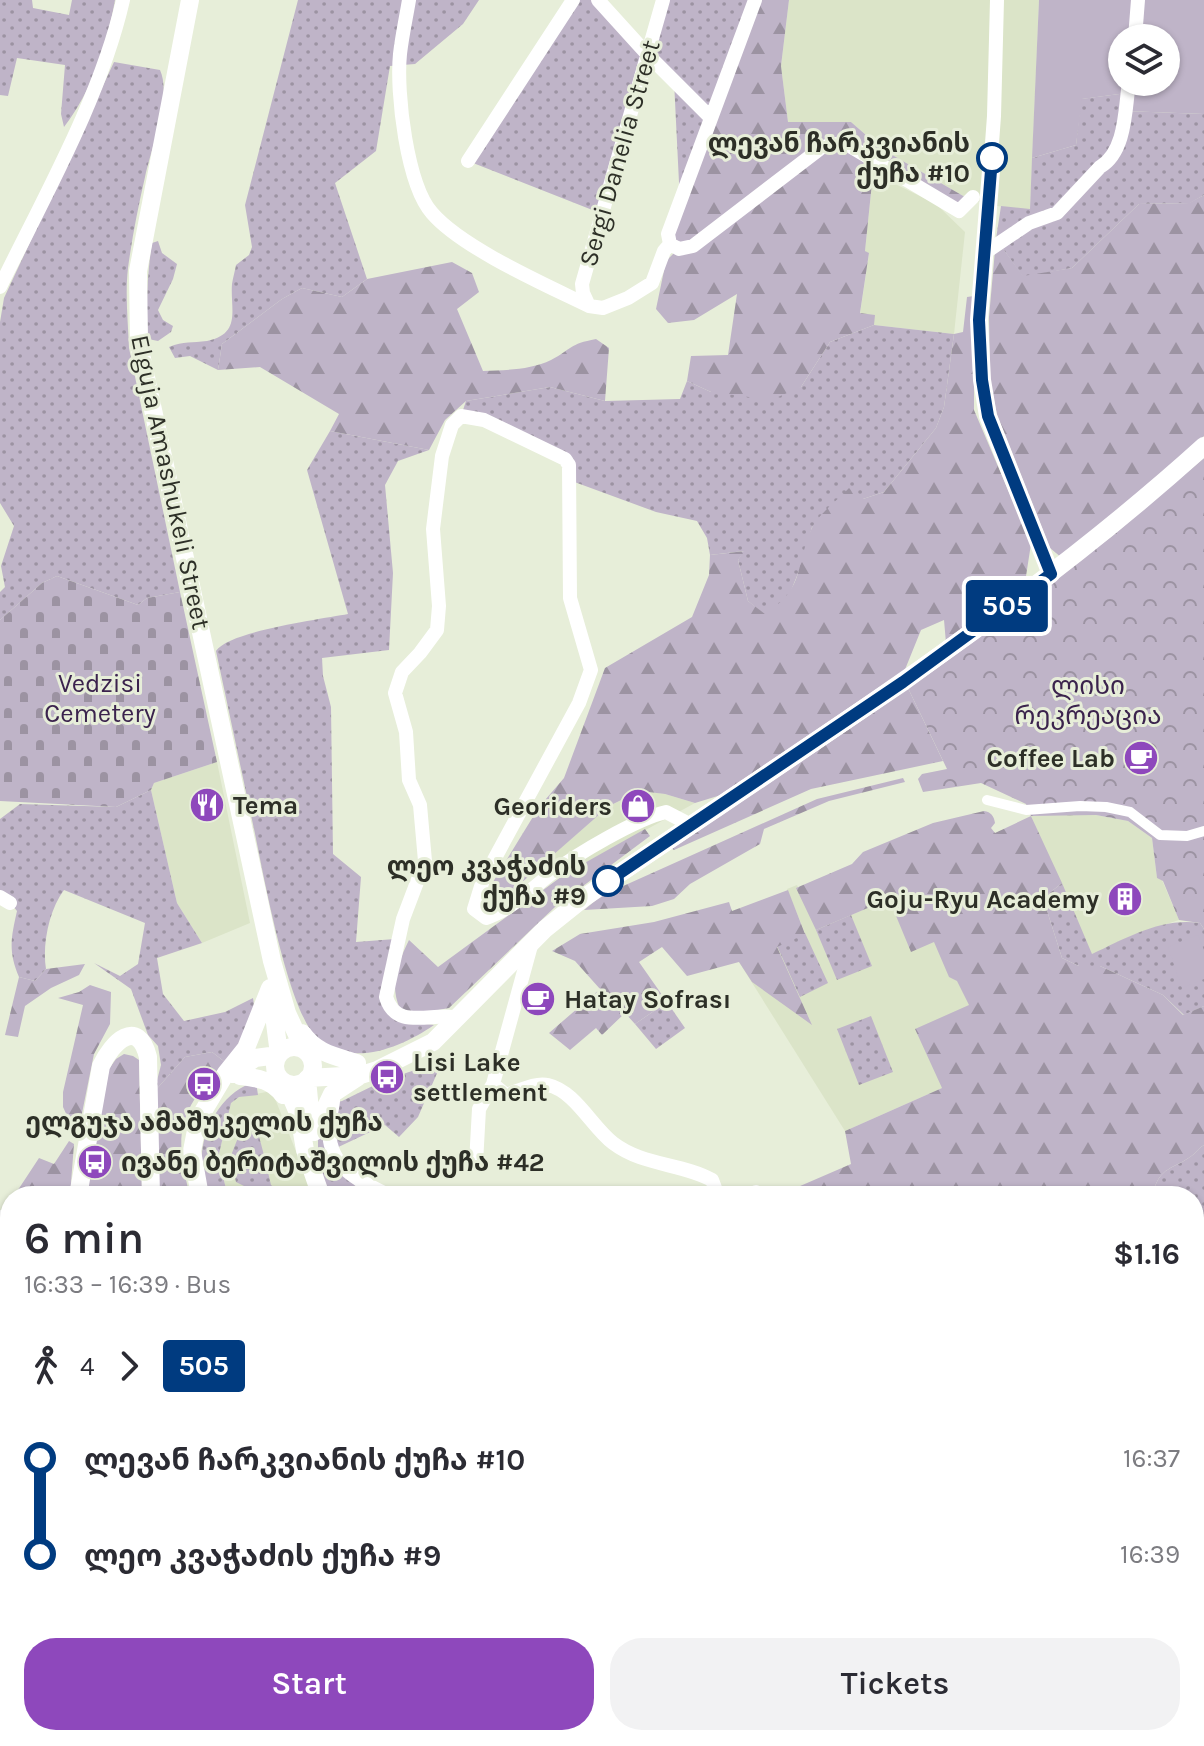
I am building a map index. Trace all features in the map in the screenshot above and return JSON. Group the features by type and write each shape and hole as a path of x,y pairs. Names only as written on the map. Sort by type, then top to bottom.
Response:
{"main road":[{"name":"Elguja Amashukeli Street","path":"190,0 138,271 139,345 273,976"},
{"path":"215,1094 240,1076 261,1072 297,1085 311,1078 398,1060 433,1042 532,942 585,897 903,682 1108,531 1204,446"},
{"path":"273,976 313,1067 307,1134"},
{"path":"273,976 278,1054 275,1062 307,1134 318,1186"},
{"path":"273,976 295,1021 312,1046 359,1069"},
{"path":"197,1186 193,1141 198,1120 226,1073 246,1048 273,976"},
{"path":"80,1186 101,1066 118,1040 128,1036 145,1044 148,1057 151,1186"},
{"path":"215,1094 245,1063 291,1047 359,1069"},
{"path":"307,1134 332,1094 359,1069"},
{"path":"240,1076 275,1085 307,1134"}],"street":[{"path":"0,287 85,110 113,37 123,0"},
{"path":"409,0 400,57 402,120 420,197 432,214 452,232 589,306 603,308 628,298 652,283 664,251 670,244"},
{"path":"468,161 573,0"},
{"path":"598,0 711,118"},
{"name":"Sergi Danelia Street","path":"589,306 582,284 663,0"},
{"path":"755,0 668,234 670,244 679,249 693,246 821,148 832,144 848,145 959,211 973,197"},
{"path":"997,0 994,116 979,320 982,380 988,416 1051,574"},
{"path":"1136,24 1138,0"},
{"path":"983,254 1029,223 1057,213 1108,162 1117,149 1126,96"},
{"path":"459,1018 414,1019 394,1011 386,997 403,919 425,861 420,805 409,780 406,732 395,693 402,672 437,630 439,606 433,529 442,456 452,425 461,416 484,420 565,459 569,465 570,598 591,670 579,703 483,880 474,909 486,918 500,914 556,870 647,818 666,812 691,825"},
{"path":"987,800 1026,810 1106,807 1130,812 1160,835 1187,836 1204,831"},
{"path":"476,1163 479,1109 493,1084 532,942"},
{"path":"311,1078 332,1094 328,1130 332,1150 347,1173 371,1186"},
{"path":"493,1084 506,1095 540,1084 559,1089 612,1142 634,1156 697,1172 712,1180 714,1186"}],"shaded area":[{"path":"789,0 1039,0 1030,210 989,205 965,197 882,149 851,122 788,122 781,66"},
{"path":"873,173 936,204 965,232 954,334 874,325 874,315 860,314 869,254 865,251"},
{"path":"217,762 250,923 202,943 177,903 151,790 154,783"},
{"path":"641,791 695,803 565,874 550,857 609,806"},
{"path":"1066,814 1128,821 1152,838 1157,878 1162,880 1179,920 1133,935 1092,955 1031,816"},
{"path":"954,872 1030,1049 845,1131 739,962 805,933 787,889 797,885 817,929"},
{"path":"272,1091 309,1186 225,1186 218,1158 231,1102 239,1097"}],"green space":[{"path":"0,0 32,0 33,8 69,15 72,0 115,0 97,67 83,98 64,127 61,114 65,65 17,58 8,96 0,95"},
{"path":"298,0 479,0 463,24 415,64 390,66 376,151 335,183 367,279 342,297 302,288 282,299 222,344 218,370 190,356 175,358 169,347 218,338 230,326 236,265 249,255 252,247 245,205"},
{"path":"573,0 598,0 647,53 663,0 755,0 680,203 674,81 647,55 600,213 468,161"},
{"path":"755,0 789,0 781,66 788,122 851,122 882,149 965,197 959,211 851,143 873,173 865,251 869,253 860,313 875,315 874,325 830,342 801,387 771,400 711,392 687,381 691,356 728,355 737,294 694,320 668,323 656,309 666,261 678,249 670,244"},
{"path":"1039,0 1204,0 1204,114 1124,111 1126,96 1180,96 1180,24 1108,24 1108,96 1082,99 1076,145 1032,158"},
{"path":"114,62 160,70 163,81 162,108 131,245 127,308 129,348 180,592 147,598 138,605 57,576 42,583 0,620 0,592 5,587 1,566 14,526 0,503 0,322 4,298"},
{"path":"1127,96 1125,111 1204,114 1204,195 1190,203 1139,204 1072,268 1023,277 996,239 1001,206 1030,209 1032,158 1076,145 1081,99"},
{"path":"1204,195 1204,436 1104,526 1062,558 1050,548 997,415 990,380 989,317 996,239 1023,276 1072,268 1139,204 1189,203"},
{"path":"158,241 162,253 177,264 158,310 163,320 173,326 171,332 158,341 148,339 147,303 152,243"},
{"path":"452,262 472,273 479,292 457,309 483,371 535,366 575,345 596,339 609,348 605,401 550,387 466,401 445,420 429,450 330,431 339,414 260,367 218,370 222,344 282,299 302,288 342,297 367,279"},
{"path":"974,296 974,410 1031,544 1024,589 946,643 944,620 921,630 904,672 721,795 695,803 640,791 609,806 495,906 488,890 539,807 564,778 605,668 692,617 709,575 710,555 745,551 738,560 748,601 765,614 787,595 797,576 811,530 823,513 849,488 863,499 884,492 936,428 944,407 954,334 963,332 967,297"},
{"path":"874,325 954,334 944,407 936,428 884,492 863,499 812,527 788,598 765,615 748,601 738,560 744,551 710,555 707,538 697,521 656,512 569,480 569,465 461,416 466,401 550,387 605,401 680,399 687,381 711,392 801,387 830,342"},
{"path":"330,431 429,450 398,461 385,485 393,573 389,650 322,658 331,707 333,854 361,877 356,942 395,939 384,1001 412,1022 434,1025 392,1047 361,1053 330,1047 317,1038 296,1000 270,907 216,651 238,637 348,614 307,470"},
{"name":"ლისი რეკრეაცია","path":"1204,458 1204,929 1200,923 1179,920 1163,881 1157,878 1152,838 1128,821 1096,815 1031,816 1026,804 981,783 923,792 918,779 922,774 947,769 907,686 1111,537"},
{"name":"Vedzisi Cemetery","path":"57,576 138,605 147,598 180,592 217,762 154,783 151,790 116,807 0,801 0,620 42,583"},
{"path":"907,686 943,761 811,789 674,850 670,847"},
{"path":"903,778 905,782 829,801 764,829 760,844 690,884 674,899 652,906 584,910 601,896 817,799"},
{"path":"151,790 177,903 202,943 157,958 163,994 184,1021 225,1012 253,998 254,1007 246,1032 225,1062 212,1052 185,1057 154,1092 161,1065 158,1046 148,1035 131,989 94,963 120,976 138,964 145,923 64,890 54,907 48,928 46,969 35,981 19,977 12,944 17,911 0,890 0,819 20,804 116,807"},
{"path":"984,811 993,816 995,823 991,828 995,833 1031,816 1062,883 1043,898 1062,958 1079,966 1100,966 1163,995 1183,1015 1204,1006 1204,1145 1163,1173 1155,1186 800,1186 851,1164 845,1131 942,1088 915,1029 969,1005 957,981 949,977 934,942 911,952 889,899 816,930 796,888 852,864 863,852 933,823"},
{"path":"645,829 650,836 555,907 449,1008 416,1014 400,1009 395,982 398,965 409,940 438,967 565,874"},
{"path":"1062,883 1092,954 1158,926 1200,923 1204,929 1204,1006 1184,1015 1163,995 1100,966 1079,966 1062,958 1043,898"},
{"path":"788,890 805,934 777,947 812,1025 752,982 739,962 687,976 662,947 639,962 667,1002 635,1024 625,1013 602,1035 596,1028 570,1050 549,1033 600,989 575,961 552,951 580,934 654,922 729,902 732,911"},
{"path":"851,915 872,966 837,980 816,930"},
{"path":"805,933 828,983 800,997 777,946"},
{"path":"1198,935 1204,950 1204,979 1182,988 1168,947"},
{"path":"85,964 79,975 51,988 25,1006 18,1037 5,1035 19,977 35,981 46,969"},
{"path":"90,985 111,992 110,1024 94,1054 80,1123 69,1120 63,1107 63,1092 83,1005 58,998"},
{"path":"667,1002 685,1028 656,1049 635,1024"},
{"path":"871,1016 893,1072 859,1085 837,1029"},
{"path":"212,1052 225,1062 198,1094 184,1123 182,1155 188,1186 159,1186 154,1092 185,1057"},
{"path":"124,1054 139,1060 142,1186 88,1186 109,1069"},
{"path":"430,1065 438,1071 418,1117 399,1137 385,1125 332,1150 354,1178 355,1186 322,1186 318,1167 318,1131 327,1105"},
{"path":"256,1082 258,1095 239,1097 231,1103 218,1158 225,1186 205,1186 202,1157 207,1130 219,1109 245,1086"},
{"path":"243,1125 256,1125 265,1159 269,1158 271,1167 267,1168 272,1186 244,1186 236,1182 230,1158"},
{"path":"69,1141 74,1144 71,1186 21,1186 39,1158 54,1164"},
{"path":"1204,1145 1204,1186 1155,1186 1163,1173"}],"bus line":[{"name":"505","path":"608,881 903,682 1051,574 988,416 982,380 979,320 992,158"}],"place":[{"name":"ლევან ჩარკვიანის ქუჩა #10","path":"992,158"},
{"name":"Coffee Lab","path":"1141,758"},
{"name":"Tema","path":"207,805"},
{"name":"Georiders","path":"638,806"},
{"name":"ლეო კვაჭაძის ქუჩა #9","path":"608,881"},
{"name":"Goju-Ryu Academy","path":"1125,899"},
{"name":"Hatay Sofrası","path":"538,999"},
{"name":"Lisi Lake settlement","path":"387,1077"},
{"name":"ელგუჯა ამაშუკელის ქუჩა","path":"204,1084"},
{"name":"ივანე ბერიტაშვილის ქუჩა #42","path":"95,1162"}]}
